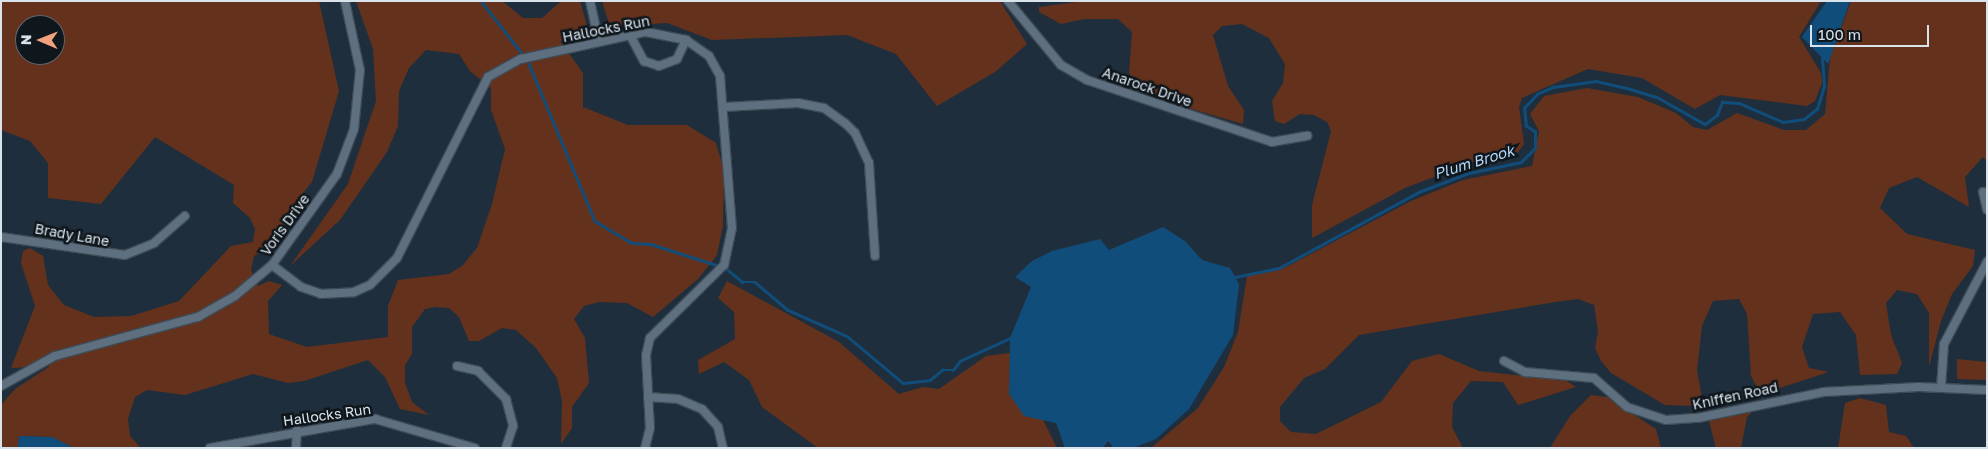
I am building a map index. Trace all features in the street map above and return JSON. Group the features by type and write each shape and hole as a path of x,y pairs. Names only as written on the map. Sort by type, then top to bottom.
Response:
{"street":[{"name":"Voris Drive","path":"2,382 55,356 198,317 235,296 272,265 337,174 354,129 360,70 345,1"},
{"path":"590,1 599,42"},
{"name":"Anarock Drive","path":"1008,1 1061,65 1087,80 1272,142 1307,136"},
{"name":"Hallocks Run","path":"272,265 301,287 321,294 354,292 370,284 397,258 488,78 521,59 630,35 656,31 686,40 714,64 724,107 732,212 727,257 718,272 650,338 646,370 648,398 646,448"},
{"path":"630,35 640,57 659,66 677,59 686,40"},
{"path":"724,107 798,103 824,108 845,123 855,133 869,163 876,256"},
{"path":"1983,192 1987,210"},
{"name":"Brady Lane","path":"1,237 125,255 154,243 185,216"},
{"path":"1941,388 1944,344 1987,262"},
{"name":"Kniffen Road","path":"1504,361 1525,372 1594,378 1627,407 1666,420 1698,418 1823,392 1941,388 1987,390"},
{"path":"457,366 478,371 506,399 512,426 506,448"},
{"path":"648,398 678,399 702,409 718,427 723,448"},
{"name":"Hallocks Run","path":"210,448 297,430 375,419 475,448"},
{"path":"296,448 297,430"}],"shaded area":[{"path":"1,1 319,1 339,91 312,182 297,200 279,241 254,256 251,270 258,286 269,281 282,285 268,301 269,334 307,347 388,337 388,306 398,280 449,274 462,266 477,248 492,204 505,149 491,110 491,88 470,71 459,54 426,50 409,68 399,91 398,126 387,152 340,220 290,266 348,184 376,101 373,49 356,1 502,1 523,18 542,18 561,1 580,1 587,26 583,36 560,41 583,73 583,107 628,125 687,125 716,143 724,170 723,225 717,255 698,279 653,317 627,303 599,302 584,306 574,319 585,338 589,383 572,407 572,428 561,444 562,401 557,378 536,348 516,330 502,328 479,341 469,341 459,317 449,308 435,307 425,309 412,327 412,354 405,365 405,383 412,402 429,415 400,409 385,377 368,360 304,381 288,383 253,374 185,395 147,390 135,397 128,419 130,436 141,448 74,448 52,437 19,436 18,448 1,448 1,405 15,389 50,366 11,368 35,306 21,263 23,251 30,248 43,256 48,285 64,305 94,317 131,316 179,301 231,246 253,242 255,229 250,218 233,203 234,185 155,137 101,204 48,198 48,163 30,141 1,130"},
{"path":"602,1 1000,1 1027,44 995,72 937,106 896,54 847,35 712,40 667,23 610,27"},
{"path":"1084,1 1821,1 1799,37 1821,73 1822,83 1815,101 1807,106 1720,95 1695,109 1642,78 1588,69 1522,98 1519,107 1524,144 1518,152 1476,161 1405,188 1312,238 1312,205 1331,131 1327,122 1314,115 1300,114 1284,124 1275,121 1272,101 1283,83 1285,64 1269,38 1242,24 1222,26 1213,35 1228,86 1244,110 1243,124 1147,96 1135,87 1129,73 1132,32 1118,19 1084,19 1061,24 1039,12 1039,7"},
{"path":"1851,1 1987,1 1987,161 1983,157 1965,177 1969,207 1917,177 1889,188 1880,208 1907,234 1975,250 1973,266 1952,294 1941,321 1929,367 1929,313 1917,294 1897,290 1886,303 1891,335 1902,363 1897,374 1860,375 1856,335 1840,312 1813,314 1802,347 1809,368 1829,372 1761,394 1751,376 1747,314 1739,299 1713,301 1702,326 1697,370 1702,398 1697,406 1665,405 1611,373 1601,361 1595,348 1598,331 1594,305 1578,299 1359,335 1325,369 1304,378 1280,407 1280,421 1291,432 1316,434 1381,402 1412,361 1439,354 1479,371 1567,381 1576,387 1518,405 1503,382 1471,381 1453,403 1452,427 1463,448 1151,448 1198,408 1224,367 1238,332 1247,276 1286,267 1411,201 1463,180 1532,166 1539,131 1530,114 1544,96 1587,88 1638,97 1676,113 1693,127 1707,130 1737,113 1784,130 1806,130 1825,114 1830,58"},
{"path":"727,281 839,342 899,394 923,387 939,389 986,356 1010,353 1057,448 818,448 762,407 749,380 724,362 699,374 698,360 735,339 734,312 718,298"},
{"path":"1957,359 1987,362 1987,380 1957,379"},
{"path":"1591,395 1607,397 1656,429 1661,448 1550,448 1570,416"},
{"path":"1860,398 1886,405 1889,432 1906,436 1914,448 1838,448 1845,403"},
{"path":"1752,412 1747,417 1741,448 1716,448 1709,421"}],"water":[{"path":"1827,1 1850,1 1828,64 1802,37"},
{"path":"1163,227 1185,241 1202,260 1230,268 1239,284 1233,335 1189,409 1156,439 1133,448 1114,448 1108,441 1103,448 1065,448 1056,423 1024,416 1009,394 1010,338 1031,287 1015,277 1032,261 1052,251 1100,239 1109,250"},
{"path":"19,436 52,437 74,448 18,448"}],"waterway":[{"path":"481,1 521,52"},
{"name":"Plum Brook","path":"1235,277 1279,268 1421,191 1469,173 1521,162 1535,148 1535,132 1526,126 1524,108 1537,94 1553,87 1596,81 1627,88 1657,97 1705,124 1717,115 1722,102 1739,103 1783,122 1804,119 1817,109 1824,86 1822,57"},
{"path":"529,64 595,221 632,243 651,244 716,265"},
{"path":"728,270 743,282 755,282 788,310 847,336 903,383 930,380 942,370 953,370 960,361 1010,338"}]}
